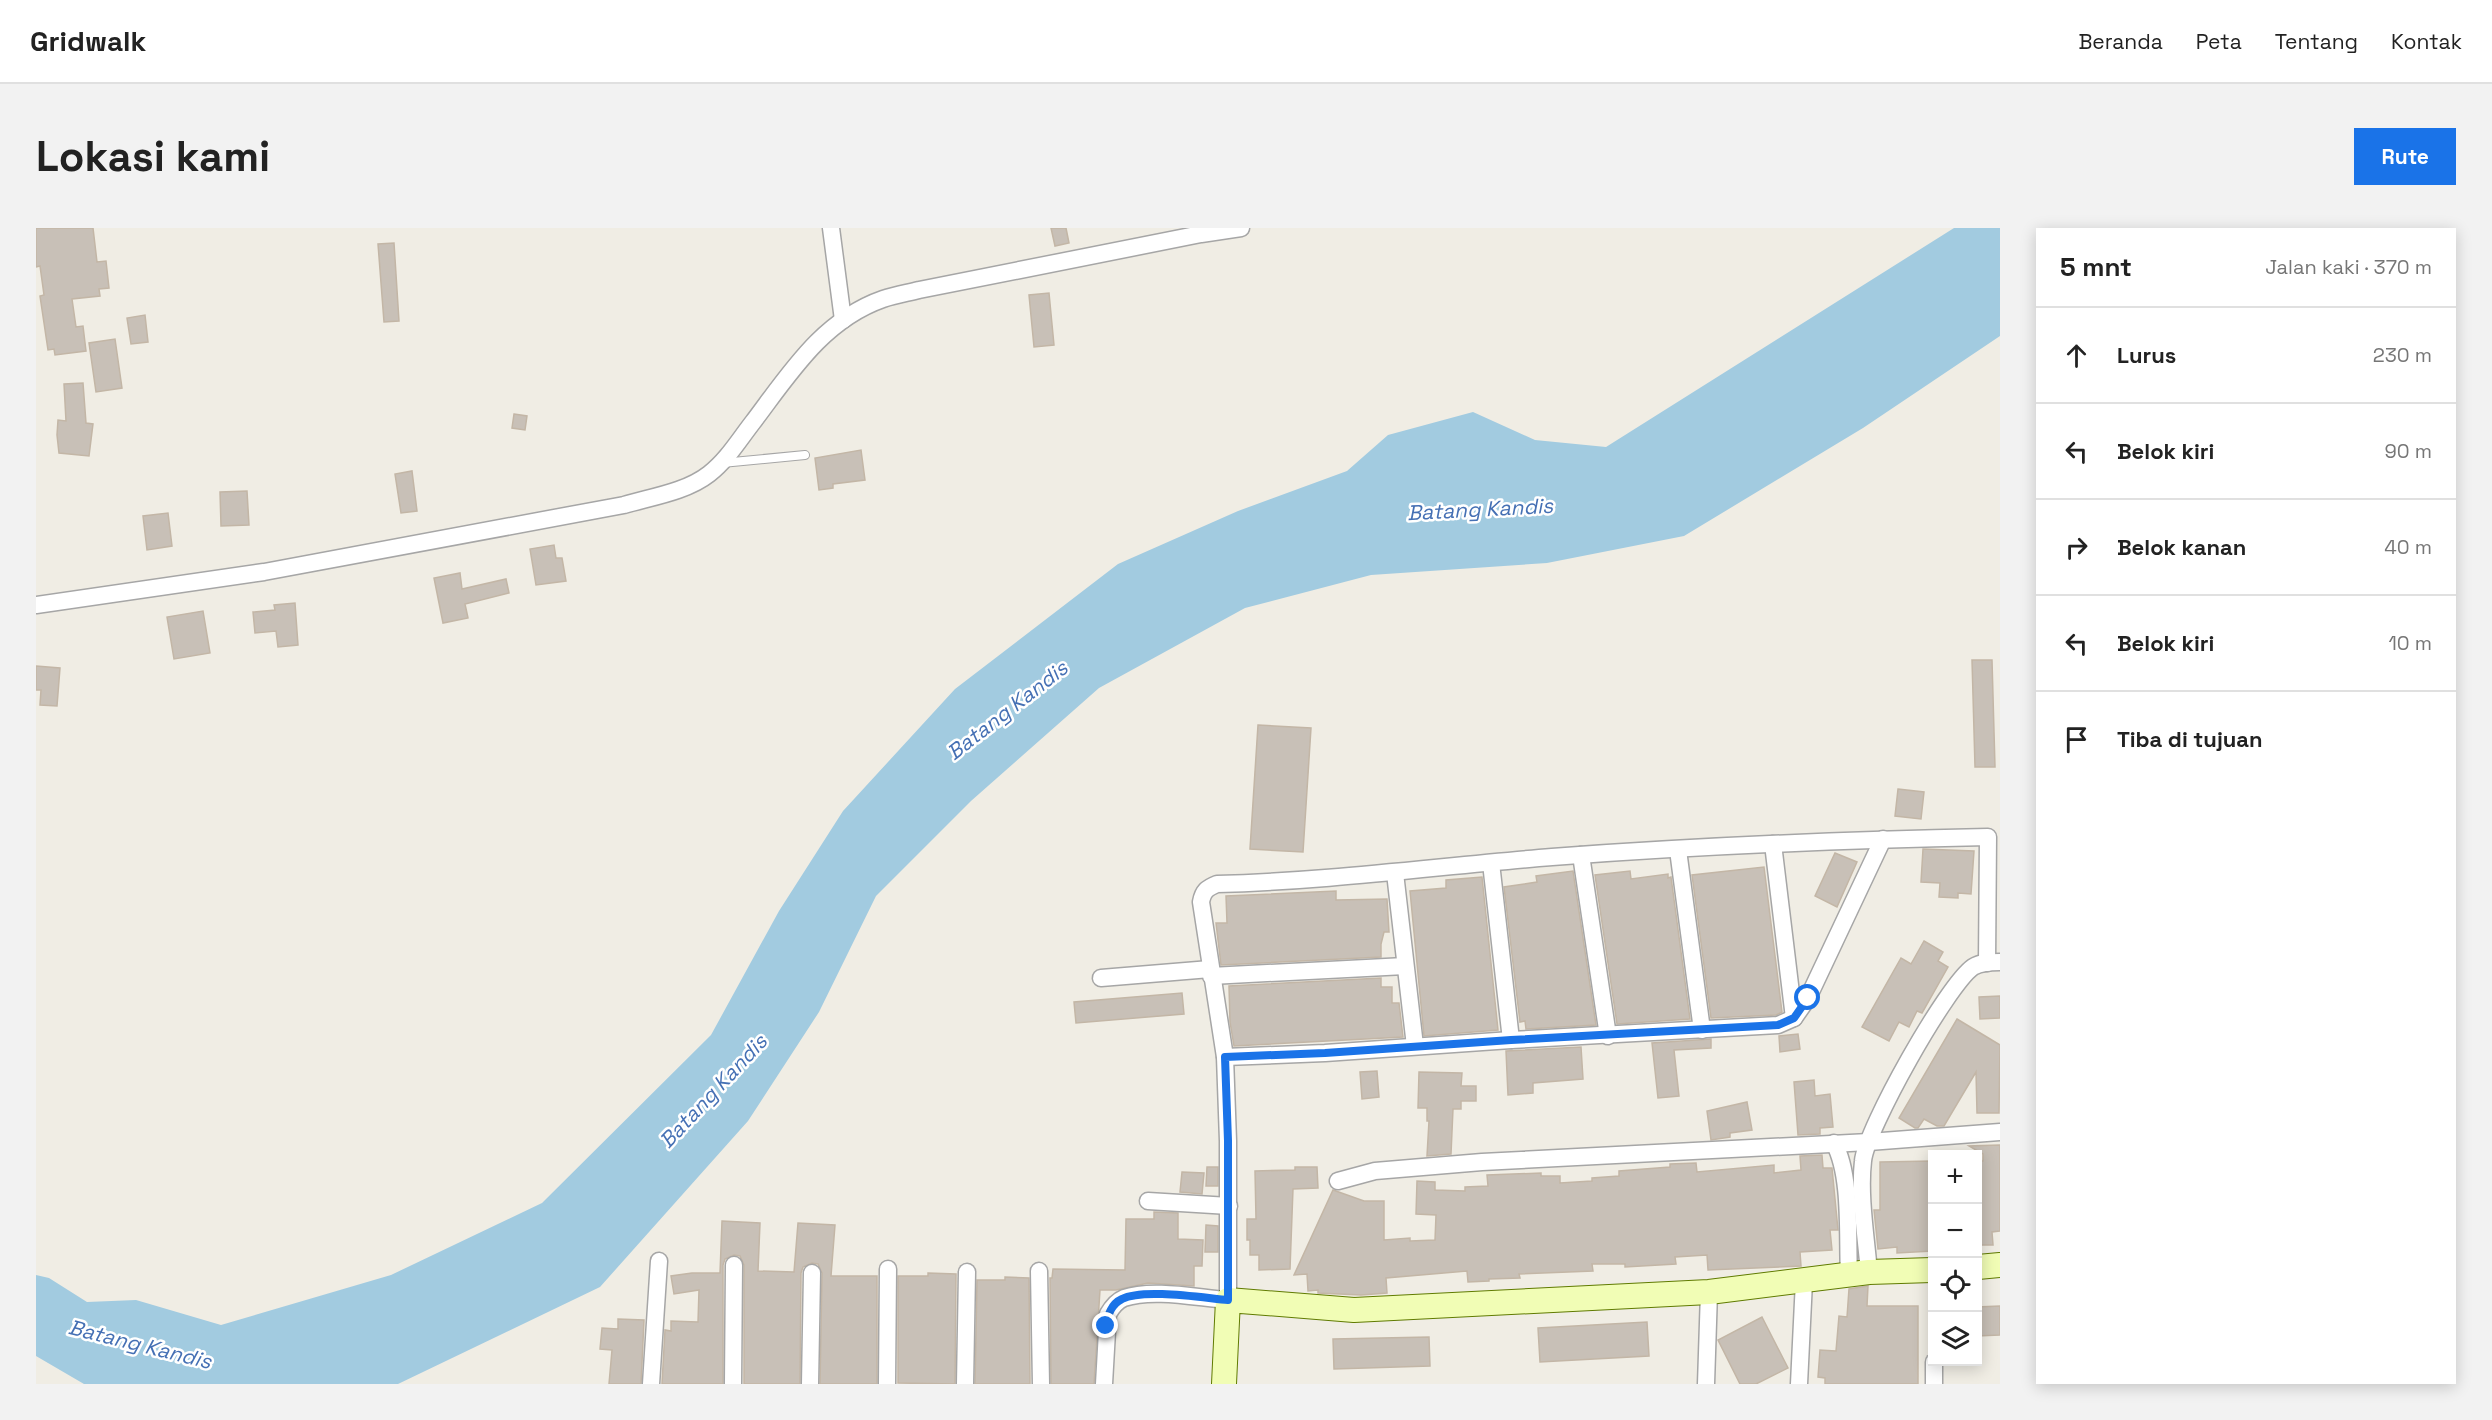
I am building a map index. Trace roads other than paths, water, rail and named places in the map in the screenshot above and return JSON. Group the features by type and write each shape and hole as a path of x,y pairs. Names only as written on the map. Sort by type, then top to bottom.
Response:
{"street":[{"path":"831,228 843,320"},
{"path":"36,605 264,572 624,505 696,483 722,463 808,349 843,320 883,299 919,290 1240,228"},
{"path":"1224,1384 1229,1206 1225,1057 1201,902 1203,892 1208,887 1217,884 1287,882 1581,855 1773,844 1994,836 1994,962 1975,966 1954,986 1897,1081 1869,1142 1863,1160 1859,1273"},
{"path":"1225,1057 1778,1025 1794,1018 1808,998 1883,839"},
{"path":"1773,844 1794,1018"},
{"path":"1678,850 1702,1030"},
{"path":"1581,855 1608,1036"},
{"path":"1491,863 1511,1040"},
{"path":"1395,873 1415,1046"},
{"path":"1101,978 1405,966"},
{"path":"1338,1181 1375,1171 1482,1162 1869,1142 2000,1132"},
{"path":"1834,1143 1845,1175 1859,1273"},
{"path":"1148,1201 1229,1206"},
{"path":"651,1384 660,1261"},
{"path":"733,1384 734,1265"},
{"path":"1982,1267 2000,1265"},
{"path":"887,1384 888,1269"},
{"path":"1104,1384 1108,1314 1122,1298 1143,1294 1354,1310 1708,1292 1859,1273 1928,1270"},
{"path":"1039,1271 1041,1384"},
{"path":"965,1384 968,1272"},
{"path":"810,1384 812,1273"},
{"path":"1799,1384 1804,1281"},
{"path":"1706,1384 1708,1292"},
{"path":"1934,1366 1934,1384"}],"lane":[{"path":"722,463 805,455"}],"water":[{"name":"Batang Kandis","path":"1954,228 2000,228 2000,336 1863,428 1684,536 1547,563 1371,575 1245,608 1099,688 971,801 876,896 819,1012 748,1121 600,1287 398,1384 84,1384 36,1356 36,1275 49,1278 87,1302 136,1300 221,1325 391,1275 542,1203 711,1035 779,911 843,811 955,689 1118,564 1238,511 1347,471 1388,435 1473,412 1535,440 1606,447"}]}
